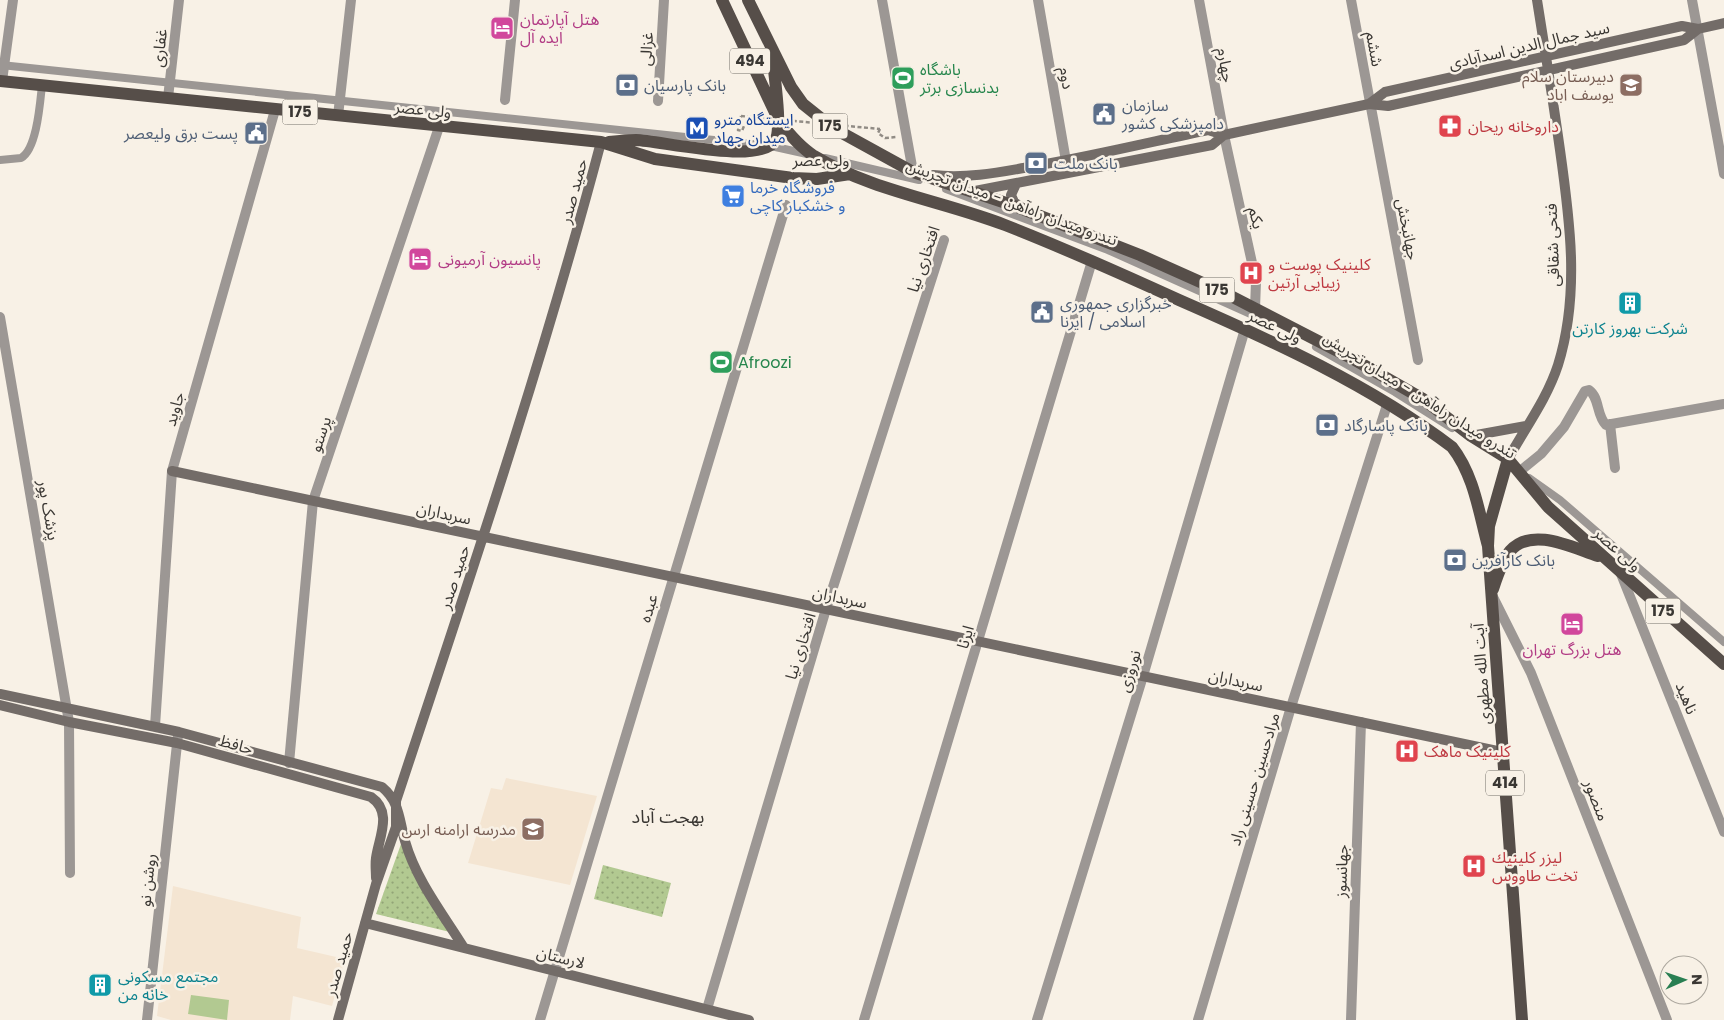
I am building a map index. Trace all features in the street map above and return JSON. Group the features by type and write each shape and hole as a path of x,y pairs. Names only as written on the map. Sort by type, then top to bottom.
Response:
{"main road":[{"name":"494","path":"722,0 778,121 813,156 850,174"},
{"name":"494","path":"748,0 772,54 778,135 771,146"},
{"name":"فتحی شقاقی","path":"1503,477 1508,462 1526,426 1544,398 1563,349 1567,330 1571,272 1570,218 1537,0"},
{"name":"سید جمال الدین اسدآبادی","path":"1369,104 1386,92 1682,26 1698,29 1724,23"},
{"name":"سید جمال الدین اسدآبادی","path":"970,194 1212,144 1224,135 1369,104 1388,106 1549,71 1684,40 1698,29"},
{"name":"ولی عصر","path":"772,54 796,95 822,120 845,136 913,172 970,194 1026,211 1140,255 1255,309 1423,398 1508,462 1519,472 1548,507 1724,664"},
{"name":"ولی عصر","path":"1,81 601,142 655,159 793,178 817,179 850,174 958,208 1092,261 1245,329 1339,376 1447,444 1459,456 1474,491 1488,546"},
{"path":"913,172 946,176 991,174 1066,161 1208,130 1224,135"},
{"path":"601,142 636,140 740,152 761,150 771,146"},
{"name":"حمید صدر","path":"338,1020 376,884 397,823 396,801 483,537 571,256 601,142"},
{"path":"1016,184 1011,192 1012,198 1026,211"},
{"path":"958,208 970,194"},
{"path":"1471,436 1526,426"},
{"name":"سربداران","path":"172,471 1502,752"},
{"path":"1503,477 1519,472"},
{"name":"آیت الله مطهری","path":"1503,477 1489,526 1488,546 1522,1020"},
{"path":"1491,594 1510,551 1529,541 1550,541 1602,557"},
{"name":"حافظ","path":"0,694 155,726 289,763 376,784 387,791 396,801"},
{"name":"حافظ","path":"0,705 68,722 177,743 371,797 380,804 384,815 376,859 376,884"},
{"path":"153,738 155,726"},
{"path":"287,775 289,763"},
{"path":"396,801 414,864 464,948"},
{"name":"لارستان","path":"365,924 707,1009 722,1017 749,1020"}],"street":[{"path":"1,81 13,0"},
{"name":"غفاری","path":"168,98 179,0"},
{"path":"338,116 351,0"},
{"path":"505,100 514,0"},
{"name":"غزالی","path":"658,100 664,0"},
{"path":"882,0 913,172"},
{"name":"دوم","path":"1038,0 1066,161"},
{"name":"چهارم","path":"1199,0 1224,135"},
{"name":"ششم","path":"1351,0 1369,104"},
{"path":"1692,0 1724,174"},
{"name":"جهانبخش","path":"1369,104 1418,360"},
{"name":"جاوید","path":"155,726 172,471 275,110"},
{"name":"پرستو","path":"289,763 313,501 439,127"},
{"name":"یکم","path":"1224,135 1256,281 1255,309"},
{"name":"عبده","path":"540,1020 786,205"},
{"name":"افتخاری نیا","path":"707,1009 826,609 944,240"},
{"name":"ايرنا","path":"864,1020 1092,261"},
{"name":"پزشک پور","path":"0,317 68,722"},
{"name":"نوروزی","path":"1037,1020 1143,676 1245,329"},
{"path":"1519,472 1542,454 1564,427 1585,391 1589,390 1594,394 1601,418 1604,423 1610,424 1724,404"},
{"name":"مرادحسین حسینی راد","path":"1198,1020 1291,707 1387,405"},
{"path":"1610,424 1615,468"},
{"name":"ناهید","path":"1621,574 1724,832"},
{"name":"منصور","path":"1491,594 1530,673 1667,1020"},
{"path":"68,722 70,873"},
{"name":"جهانسوز","path":"1351,1020 1361,722"},
{"name":"روشن نو","path":"147,1020 179,732"}],"lane":[{"name":"تندرو میدان راه‌آهن - میدان تجریش","path":"3,65 771,146 910,178 970,194 1108,250 1295,334 1395,392 1508,462"},
{"path":"0,160 21,158 30,148 37,124 42,85"},
{"name":"تندرو میدان راه‌آهن - میدان تجریش","path":"1519,472 1560,500 1724,642"}],"path":[{"path":"744,126 742,131 738,130 741,116 880,129 878,133 884,138"}],"shaded area":[{"name":"مدرسه ارامنه ارس","path":"506,778 597,796 570,885 468,863 491,788 502,790"},
{"path":"173,886 301,917 297,948 345,959 332,1006 293,996 290,1020 171,1020 157,1016"}],"green space":[{"path":"401,844 454,933 376,914"},
{"path":"603,865 671,883 662,917 594,899"},
{"path":"191,995 229,1000 227,1020 188,1014"}],"place":[{"name":"هتل آپارتمان ایده آل","path":"502,28"},
{"name":"باشگاه بدنسازی برتر","path":"903,78"},
{"name":"بانک پارسیان","path":"627,85"},
{"name":"دبیرستان سلام یوسف اباد","path":"1631,85"},
{"name":"سازمان دامپزشکی کشور","path":"1104,114"},
{"name":"داروخانه ریحان","path":"1450,126"},
{"name":"ایستگاه مترو میدان جهاد","path":"697,128"},
{"name":"پست برق ولیعصر","path":"256,133"},
{"name":"بانک ملت","path":"1036,163"},
{"name":"فروشگاه خرما و خشکبار کاچی","path":"733,196"},
{"name":"پانسیون آرمیونی","path":"420,259"},
{"name":"کلینیک پوست و زیبایی آرتین","path":"1251,273"},
{"name":"شرکت بهروز کارتن","path":"1630,303"},
{"name":"خبرگزاری جمهوری اسلامی / ایرنا","path":"1042,312"},
{"name":"Afroozi","path":"721,362"},
{"name":"بانک پاسارگاد","path":"1327,425"},
{"name":"بانک کارآفرین","path":"1455,560"},
{"name":"هتل بزرگ تهران","path":"1572,624"},
{"name":"کلینیک ماهک","path":"1407,751"},
{"name":"مدرسه ارامنه ارس","path":"533,829"},
{"name":"ليزر كلينيك تخت طاووس","path":"1474,866"},
{"name":"مجتمع مسکونی خانه من","path":"100,985"}],"district":[{"name":"بهجت آباد","path":"668,817"}]}
